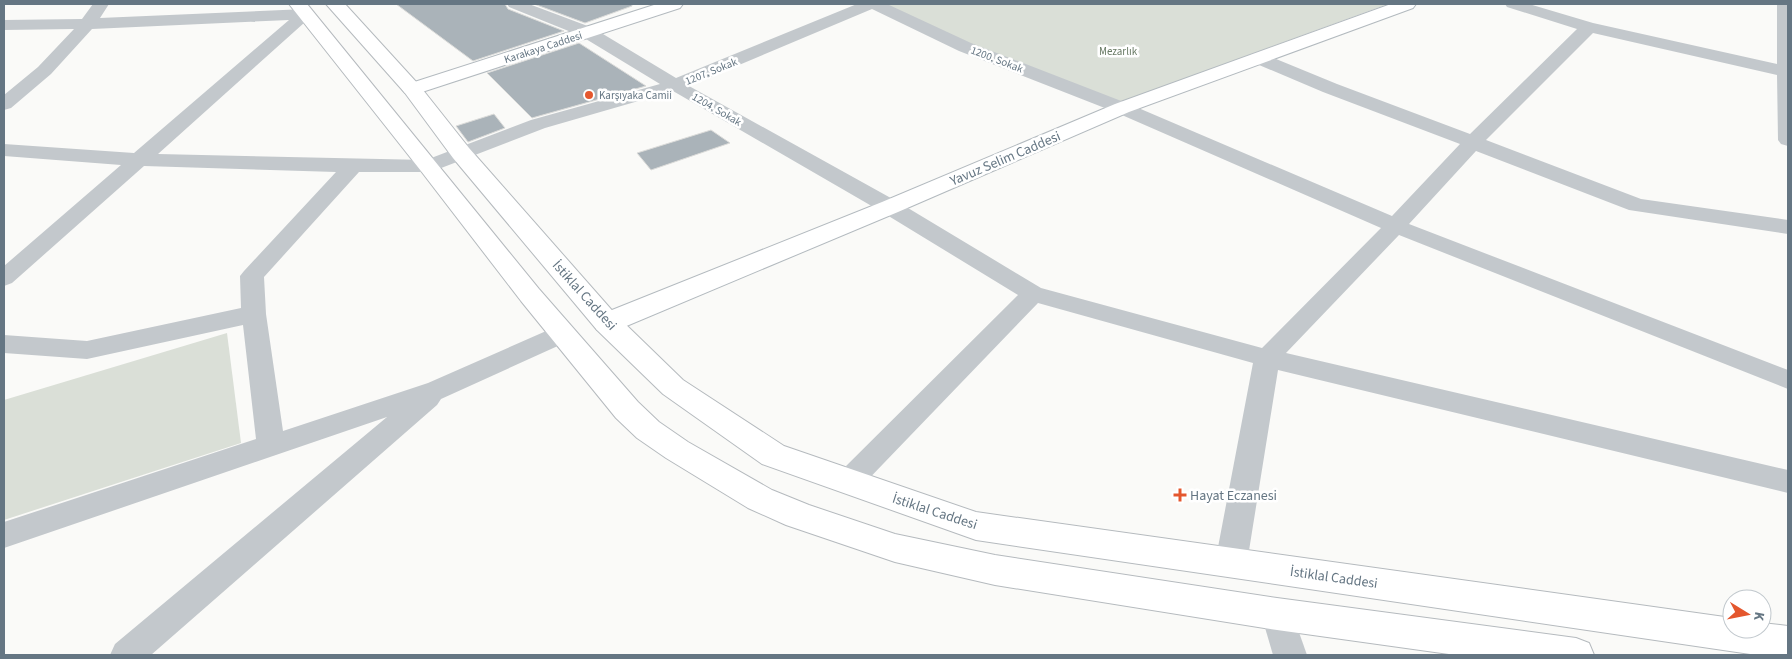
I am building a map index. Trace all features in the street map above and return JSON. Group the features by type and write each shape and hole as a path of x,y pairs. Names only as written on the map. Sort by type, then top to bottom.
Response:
{"main road":[{"name":"İstiklal Caddesi","path":"335,4 412,89 461,153 607,322 673,387 773,455 976,526 1788,643"},
{"name":"Karakaya Caddesi","path":"412,89 674,4"},
{"name":"Yavuz Selim Caddesi","path":"607,322 890,207 1122,108 1407,4"},
{"path":"302,9 562,334 627,410 648,430 760,499 798,515 895,548 986,569 1277,614 1576,655"}],"street":[{"path":"4,104 35,81 88,24 101,4"},
{"name":"1204. Sokak","path":"515,4 553,17 587,32 675,85 890,207 1033,294 1267,358 1788,482"},
{"name":"1207. Sokak","path":"429,166 538,124 675,85 870,4"},
{"name":"1200. Sokak","path":"874,4 966,47 1122,108 1395,226 1788,380"},
{"path":"1513,4 1589,26 1788,72"},
{"path":"1786,5 1788,140"},
{"path":"4,25 88,24 302,9"},
{"path":"4,278 140,160 302,9"},
{"path":"1231,563 1267,358 1395,226 1472,143 1589,26"},
{"path":"1258,58 1330,88 1637,205 1788,227"},
{"path":"4,80 35,81"},
{"path":"4,150 140,160 353,166 429,166"},
{"path":"271,444 254,314 252,276 353,166"},
{"path":"848,482 1033,294"},
{"path":"4,344 86,350 254,314"},
{"path":"4,535 271,444 437,390 562,334"},
{"path":"127,655 437,390"},
{"path":"1277,614 1290,655"}],"green space":[{"name":"Mezarlık","path":"883,4 1388,4 1118,103 1011,61 899,13"},
{"path":"227,333 241,443 4,520 4,400"}],"building":[{"path":"396,4 505,4 508,9 564,31 473,61"},
{"path":"534,4 632,4 632,6 585,23"},
{"path":"579,43 646,86 532,118 487,73"},
{"path":"494,114 505,128 468,142 456,126"},
{"path":"711,130 730,143 651,170 637,153"}],"place":[{"name":"Karşıyaka Camii","path":"589,95"},
{"name":"Hayat Eczanesi","path":"1180,495"}]}
